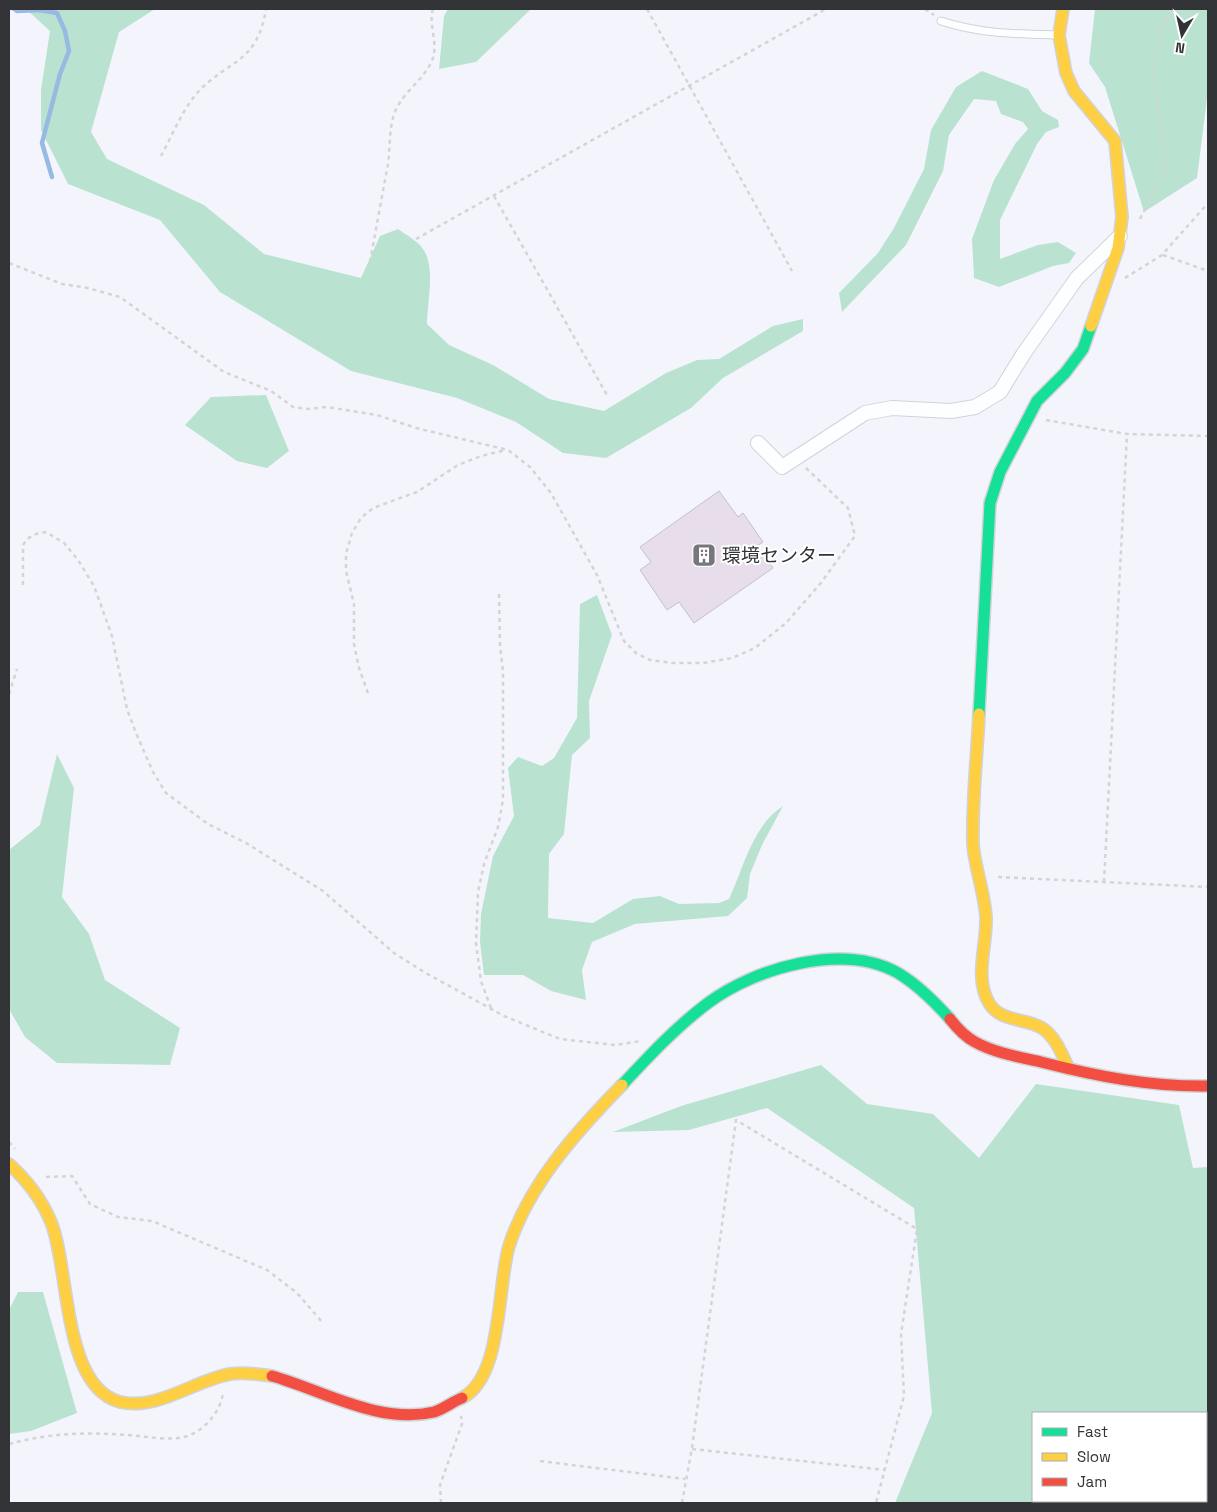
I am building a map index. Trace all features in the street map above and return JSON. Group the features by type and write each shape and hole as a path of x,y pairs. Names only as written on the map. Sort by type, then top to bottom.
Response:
{"street":[{"path":"1063,9 1058,35 1066,73 1074,91 1115,141 1122,216 1120,235 1118,248 1083,349 1065,373 1037,401 1000,472 990,503 973,846 982,876 986,919 982,967 984,996 990,1008 998,1013 1044,1029 1056,1044 1068,1069"},
{"path":"758,443 782,467 865,413 892,408 951,411 975,407 1000,392 1024,353 1077,278 1120,235"},
{"path":"9,1164 24,1175 51,1220 72,1327 82,1367 95,1386 109,1398 138,1403 152,1402 224,1374 261,1374 330,1393 368,1410 404,1414 437,1411 473,1392 488,1361 498,1331 508,1250 528,1205 562,1150 669,1036 707,1004 732,987 760,974 803,963 847,960 880,965 910,980 937,1005 966,1037 1006,1054 1114,1080 1182,1088 1208,1086"}],"lane":[{"path":"941,21 970,29 1004,34 1058,35"}],"path":[{"path":"161,156 196,94 211,79 237,64 254,45 264,25 266,9"},
{"path":"370,262 388,161 393,118 398,103 426,70 432,58 435,41 431,14 433,9"},
{"path":"647,9 792,271"},
{"path":"416,239 826,9"},
{"path":"1139,221 1166,168 1154,78 1160,32 1171,9"},
{"path":"494,196 607,395"},
{"path":"1103,292 1162,255 1208,204"},
{"path":"1162,255 1208,272"},
{"path":"9,264 62,284 88,288 120,297 224,372 271,391 293,407 307,410 326,407 377,415 416,428 508,450 530,467 551,493 597,575 624,641 643,657 673,663 703,662 732,658 755,648 786,623 820,584 855,536 848,508 796,458"},
{"path":"1028,417 1126,434 1208,436"},
{"path":"1104,882 1126,434"},
{"path":"368,693 358,668 354,644 354,604 346,571 346,554 352,533 361,518 373,508 392,503 417,492 458,465 481,456 508,450"},
{"path":"23,585 23,546 27,539 36,534 46,532 64,543 94,586 112,636 128,709 153,772 166,793 208,824 246,843 323,891 355,921 402,958 491,1009 560,1040 615,1045 642,1041"},
{"path":"491,1009 481,981 476,943 478,892 484,864 498,826 504,800 503,672 500,646 499,592"},
{"path":"9,694 17,668"},
{"path":"982,876 1208,887"},
{"path":"682,1503 692,1448 736,1120 917,1229 901,1334 904,1396 876,1503"},
{"path":"24,1175 72,1176 90,1204 104,1211 118,1217 152,1221 267,1270 297,1293 322,1322"},
{"path":"9,1444 35,1437 72,1432 182,1438 200,1429 212,1419 223,1396 224,1374"},
{"path":"441,1503 440,1485 462,1424 458,1400"},
{"path":"692,1448 885,1470"},
{"path":"540,1461 685,1479"}],"green space":[{"path":"26,9 155,9 119,32 91,132 107,159 204,205 264,254 361,278 380,236 398,229 418,243 427,257 430,285 427,324 449,345 493,365 549,399 604,411 666,373 697,360 719,359 773,326 803,319 803,331 723,378 691,408 606,458 563,453 516,422 457,398 351,371 220,292 160,220 68,184 41,130 41,90 50,31"},
{"path":"448,9 531,9 476,62 439,69 444,16"},
{"path":"1095,9 1208,9 1208,90 1197,178 1144,212 1105,87 1089,63"},
{"path":"982,71 1028,89 1042,111 1058,120 1059,127 1046,132 1037,144 1000,220 1000,259 1038,245 1058,242 1076,253 1069,263 1053,266 999,287 974,278 972,239 994,180 1015,144 1028,129 1023,122 1001,114 996,101 974,99 949,135 943,171 906,245 842,312 839,293 878,253 894,228 924,169 931,130 956,87"},
{"path":"266,395 289,451 267,468 237,461 185,425 211,397"},
{"path":"597,595 612,635 589,701 590,738 572,755 564,834 549,854 548,918 593,923 633,899 660,896 679,904 719,903 729,899 756,836 772,814 783,806 762,845 750,874 747,898 728,916 635,924 592,942 582,970 586,1000 551,991 523,975 484,975 480,942 481,914 493,856 514,816 508,768 518,757 542,766 554,758 577,718 580,604"},
{"path":"57,754 74,788 62,897 89,934 105,980 180,1028 170,1065 57,1063 25,1037 9,1009 9,850 40,825"},
{"path":"821,1065 867,1104 933,1114 979,1158 1036,1084 1179,1105 1193,1168 1208,1167 1208,1503 895,1503 932,1413 914,1208 767,1108 689,1130 613,1132 681,1106"},
{"path":"18,1292 43,1292 77,1413 31,1431 9,1434 9,1310"}],"building":[{"name":"環境センター","path":"719,491 738,517 743,513 763,542 757,546 773,568 694,623 679,602 667,610 640,570 651,562 640,547"}],"waterway":[{"path":"14,9 17,11 39,10 57,13 65,31 69,51 60,74 42,143 52,177"}],"traffic: fast":[{"path":"979,714 990,503 1000,472 1037,401 1065,373 1083,349 1091,326"},
{"path":"622,1085 674,1032 708,1003 727,990 750,979 800,963 852,960 876,964 898,973 912,983 950,1019"}],"traffic: slow":[{"path":"1063,9 1059,35 1066,73 1074,91 1115,141 1122,217 1118,248 1091,326"},
{"path":"979,714 973,843 986,918 982,983 989,1003 1000,1014 1036,1025 1047,1032 1058,1047 1069,1069"},
{"path":"462,1398 475,1387 485,1371 492,1351 509,1246 529,1201 556,1160 572,1140 622,1085"},
{"path":"9,1164 33,1190 51,1222 57,1243 71,1324 78,1351 87,1374 101,1392 120,1402 134,1404 162,1399 203,1382 230,1374 246,1373 272,1376"}],"traffic: jam":[{"path":"950,1019 971,1040 1007,1054 1124,1080 1166,1085 1208,1086"},
{"path":"272,1376 352,1404 393,1414 414,1415 434,1412 462,1398"}],"place":[{"name":"環境センター","path":"704,555"}]}
